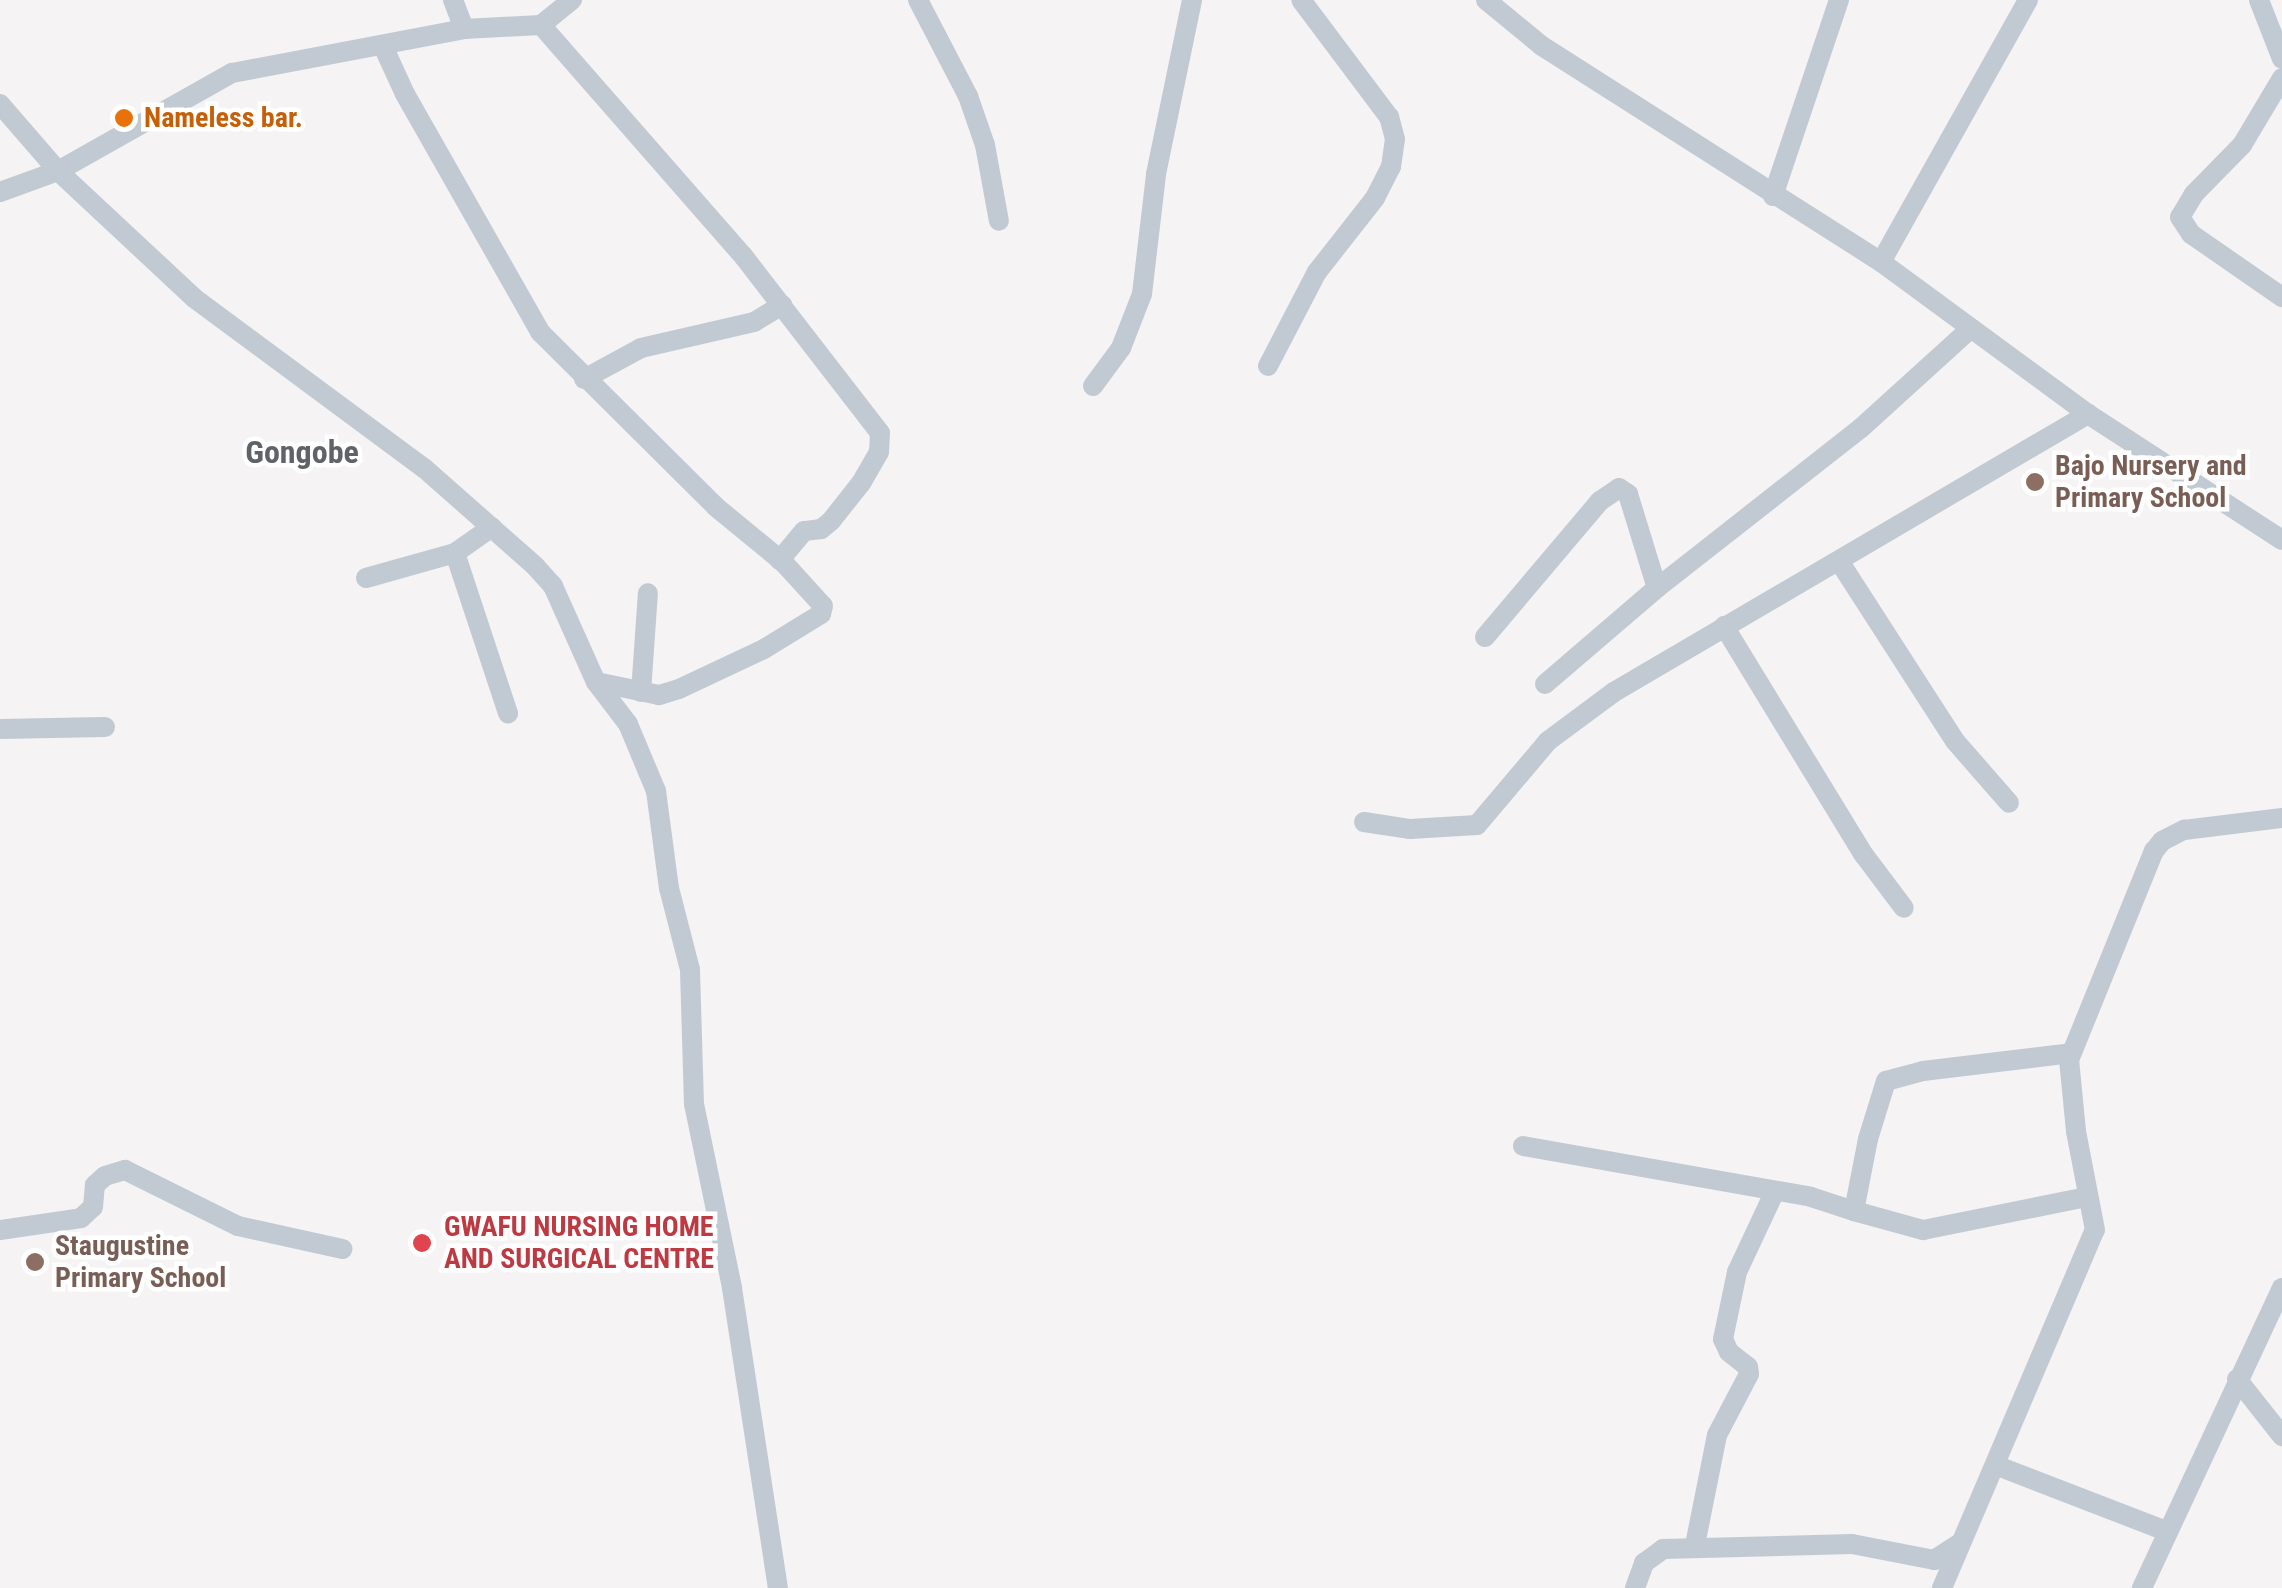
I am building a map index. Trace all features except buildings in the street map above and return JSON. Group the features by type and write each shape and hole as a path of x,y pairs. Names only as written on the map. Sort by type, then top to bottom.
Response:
{"street":[{"path":"453,0 464,29"},
{"path":"0,192 58,171 232,73 464,29 542,25 572,0"},
{"path":"918,0 968,96 984,146 999,221"},
{"path":"1093,386 1121,348 1142,294 1156,174 1192,0"},
{"path":"1268,366 1316,272 1375,198 1392,166 1395,139 1389,117 1301,0"},
{"path":"1486,0 1542,46 1881,262 2088,414 2280,532"},
{"path":"1773,196 1839,0"},
{"path":"1881,262 2028,0"},
{"path":"2259,0 2282,59"},
{"path":"542,25 649,144 782,305 871,421 882,442 861,483 831,521 821,529 804,531 780,560"},
{"path":"384,46 405,94 540,332 716,507 780,560 820,601 821,614 764,648 679,689 659,695 596,682"},
{"path":"2282,78 2242,145 2194,194 2180,217 2191,234 2282,297"},
{"path":"0,104 58,171 194,298 424,468 552,586 596,682 628,724 663,818 668,888 690,970 694,1104 732,1288 778,1588"},
{"path":"584,379 641,348 754,322 782,305"},
{"path":"1545,684 1657,588 1861,428 1969,330"},
{"path":"1364,822 1410,829 1477,825 1521,770 1571,720 2088,414"},
{"path":"1485,637 1600,501 1619,488 1628,494 1657,588"},
{"path":"366,578 455,552 492,528"},
{"path":"455,552 508,713"},
{"path":"1839,561 1956,741 2010,803"},
{"path":"641,692 648,593"},
{"path":"1724,626 1864,855 1904,908"},
{"path":"0,730 106,727"},
{"path":"1942,1588 2050,1329 2091,1244 2095,1230 2070,1091 2071,1053 2154,851 2162,841 2184,830 2282,818"},
{"path":"1854,1211 1868,1139 1886,1080 1923,1071 2071,1053"},
{"path":"1523,1146 1811,1196 1924,1230 2088,1197"},
{"path":"0,1230 81,1218 92,1208 96,1185 105,1176 125,1170 238,1226 343,1248"},
{"path":"1695,1545 1717,1435 1748,1374 1748,1367 1729,1352 1724,1339 1737,1272 1774,1191"},
{"path":"2142,1588 2282,1288"},
{"path":"2237,1379 2282,1436"},
{"path":"1995,1465 2166,1531"},
{"path":"1636,1588 1651,1556 1663,1549 1695,1545 1852,1544 1934,1560 1960,1543"}],"place":[{"name":"Nameless bar.","path":"124,118"},
{"name":"Bajo Nursery and Primary School","path":"2035,482"},
{"name":"GWAFU NURSING HOME AND SURGICAL CENTRE","path":"422,1243"},
{"name":"Staugustine Primary School","path":"35,1262"}],"district":[{"name":"Gongobe","path":"302,452"}]}
